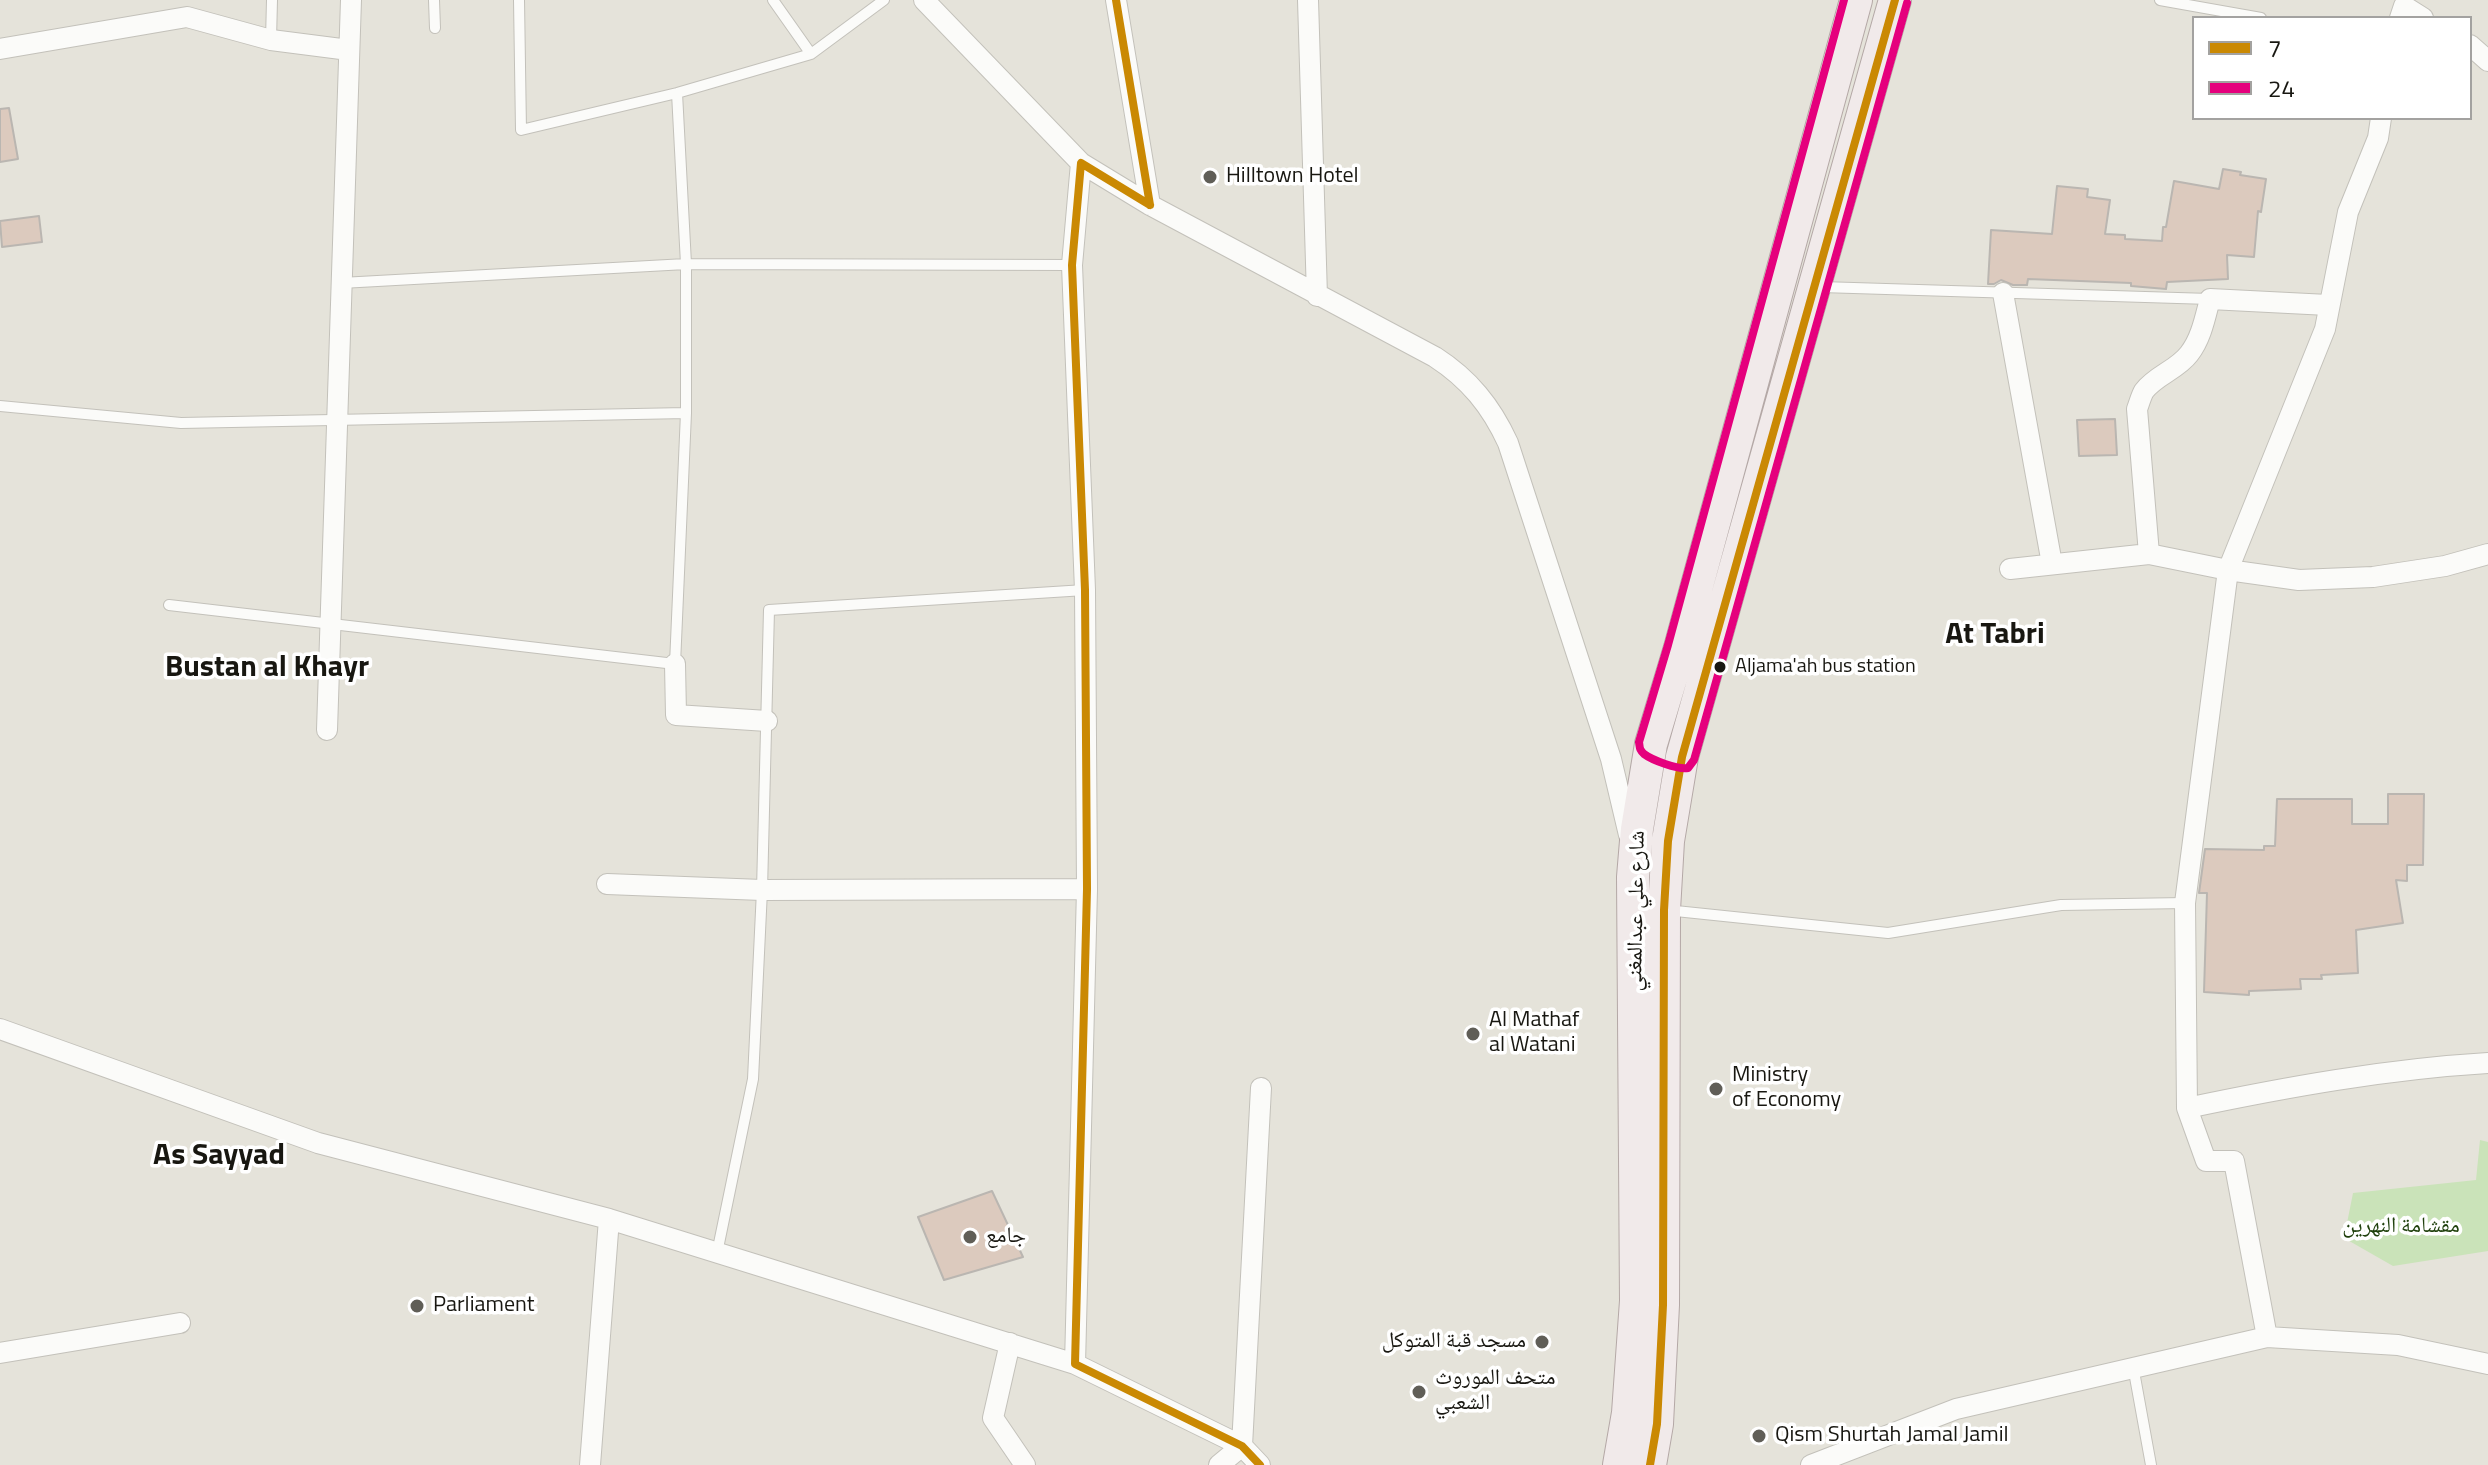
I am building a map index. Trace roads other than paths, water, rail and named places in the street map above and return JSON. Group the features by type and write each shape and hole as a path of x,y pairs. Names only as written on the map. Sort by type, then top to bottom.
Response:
{"main road":[{"name":"شارع علي عبدالمغني","path":"1619,1465 1628,1413 1636,1301 1634,861 1637,829 1651,744 1680,648 1856,0"},
{"name":"شارع علي عبدالمغني","path":"1650,1465 1657,1424 1663,1305 1664,910 1668,841 1682,757 1895,0"},
{"path":"1651,744 1682,757"}],"street":[{"path":"327,730 351,0"},
{"path":"924,0 1081,163 1150,205 1451,368 1478,394 1500,425 1508,443 1611,759 1634,861"},
{"path":"1116,0 1150,205"},
{"path":"1308,0 1317,296"},
{"path":"2400,8 2418,16"},
{"path":"0,49 186,9 271,40 349,50"},
{"path":"2472,47 2488,61"},
{"path":"2267,1337 2234,1161 2206,1161 2187,1108 2185,903 2228,570 2325,329 2348,212 2378,138 2381,120"},
{"path":"1075,1364 1087,889 1085,590 1072,265 1081,163"},
{"path":"2003,293 2052,564"},
{"path":"2149,554 2137,409 2144,392 2157,378 2175,368 2190,353 2200,335 2210,299 2328,305"},
{"path":"2010,569 2149,554 2299,580 2373,577 2445,566 2488,554"},
{"path":"675,664 676,715 767,721"},
{"path":"607,884 762,890 1087,889"},
{"path":"0,1029 318,1143 609,1219 1075,1364 1231,1459 1260,1465"},
{"path":"2187,1108 2329,1081 2488,1063"},
{"path":"1231,1459 1261,1088"},
{"path":"590,1465 609,1219"},
{"path":"0,1353 180,1323"},
{"path":"1811,1465 1956,1409 2267,1337 2398,1345 2488,1364"},
{"path":"1010,1343 993,1418 1025,1465"}],"lane":[{"path":"271,40 272,0"},
{"path":"434,0 435,28"},
{"path":"519,0 521,130 677,93 811,54 884,0"},
{"path":"773,0 811,54"},
{"path":"2160,0 2250,16"},
{"path":"169,605 675,664 686,413 686,264 677,93"},
{"path":"341,283 686,264 1072,265"},
{"path":"1815,287 2210,299"},
{"path":"0,406 181,423 686,413"},
{"path":"717,1253 753,1079 762,890 769,610 1085,590"},
{"path":"1664,910 1888,933 2061,905 2185,903"},
{"path":"2133,1366 2151,1465"}],"place":[{"name":"Hilltown Hotel","path":"1210,177"},
{"name":"Aljama'ah bus station","path":"1720,667"},
{"name":"Al Mathaf al Watani","path":"1473,1034"},
{"name":"Ministry of Economy","path":"1716,1089"},
{"name":"جامع","path":"970,1237"},
{"name":"Parliament","path":"417,1306"},
{"name":"مسجد قبة المتوكل","path":"1542,1342"},
{"name":"متحف الموروث الشعبي","path":"1419,1392"},
{"name":"Qism Shurtah Jamal Jamil","path":"1759,1436"}],"district":[{"name":"At Tabri","path":"1995,636"},
{"name":"Bustan al Khayr","path":"267,669"},
{"name":"As Sayyad","path":"219,1157"}],"park label":[{"name":"مقشامة النهرين","path":"2401,1227"}]}
